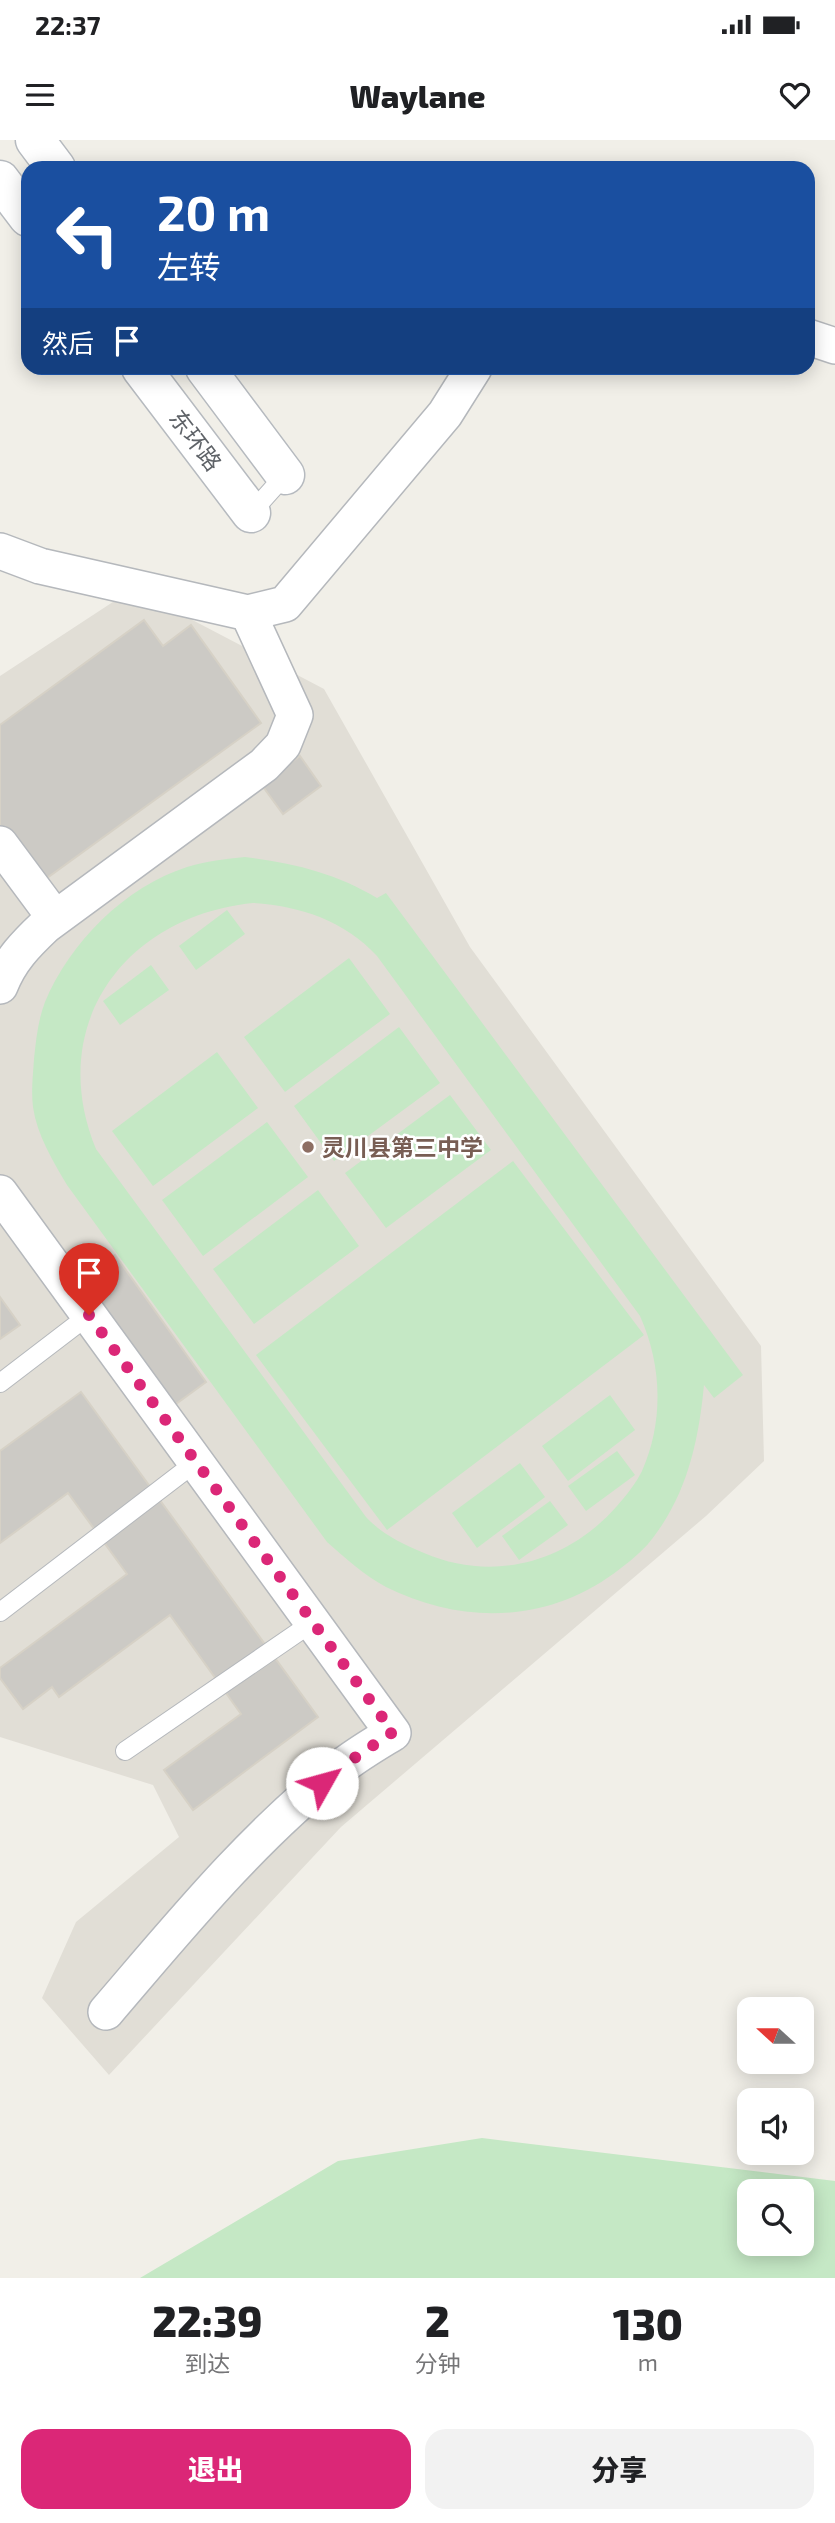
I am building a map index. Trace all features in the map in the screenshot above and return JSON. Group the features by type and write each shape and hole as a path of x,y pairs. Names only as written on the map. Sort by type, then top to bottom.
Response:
{"main road":[{"path":"36,140 51,161"},
{"path":"0,180 21,208"},
{"name":"东环路","path":"146,375 251,513"},
{"path":"210,375 285,475"}],"street":[{"path":"815,339 835,346"},
{"path":"0,551 40,566 248,612 285,604 445,414 470,375"},
{"path":"0,986 10,963 24,946 55,918 264,765 284,745 295,715 248,612"},
{"path":"2,852 55,918"},
{"path":"0,1193 393,1732 341,1767 284,1816 202,1901 106,2012"}],"lane":[{"path":"251,513 285,475"},
{"path":"0,1383 89,1315"},
{"path":"0,1612 196,1462"},
{"path":"125,1751 313,1622"}],"shaded area":[{"name":"灵川县第三中学","path":"119,598 179,613 324,689 470,947 761,1346 764,1461 706,1516 341,1827 109,2075 42,1998 76,1922 179,1837 153,1785 0,1737 0,676"}],"green space":[{"path":"245,857 314,870 362,889 377,898 386,893 743,1375 714,1398 704,1385 699,1425 684,1482 666,1518 651,1540 621,1568 566,1600 507,1613 476,1613 446,1608 416,1600 386,1587 362,1572 327,1542 67,1185 42,1138 32,1101 37,1037 45,1002 69,958 102,920 142,888 187,867","holes":["253,903 304,912 336,925 351,933 377,956 640,1316 653,1354 658,1393 649,1452 640,1476 617,1506 598,1525 553,1553 528,1562 503,1566 450,1562 408,1546 372,1523 96,1149 83,1103 81,1060 90,1020 107,984 134,954 167,929 207,912"]},
{"path":"227,910 245,934 196,970 179,946"},
{"path":"349,958 390,1014 285,1092 244,1037"},
{"path":"151,965 169,990 120,1025 103,1001"},
{"path":"399,1027 440,1083 334,1161 294,1106"},
{"path":"217,1052 258,1108 153,1186 112,1131"},
{"path":"450,1095 491,1150 386,1228 345,1173"},
{"path":"267,1122 308,1177 203,1256 162,1200"},
{"path":"513,1161 644,1335 387,1530 256,1355"},
{"path":"318,1190 359,1246 254,1324 213,1269"},
{"path":"610,1395 635,1430 568,1481 542,1446"},
{"path":"617,1451 635,1475 586,1511 568,1486"},
{"path":"520,1463 545,1497 477,1548 452,1513"},
{"path":"550,1501 568,1525 519,1560 502,1536"},
{"path":"482,2138 835,2181 835,2278 140,2278 338,2161"}],"building":[{"path":"144,620 163,646 191,625 261,723 40,883 0,827 0,725"},
{"path":"300,756 321,786 283,814 261,784"},
{"path":"115,1255 206,1382 169,1409 78,1282"},
{"path":"0,1297 20,1325 0,1339"},
{"path":"81,1392 318,1717 193,1810 164,1770 241,1714 170,1615 59,1697 52,1687 23,1709 0,1678 0,1668 127,1574 68,1493 0,1543 0,1451"}],"place":[{"name":"灵川县第三中学","path":"308,1147"}],"route":[{"path":"89,1315 393,1732 322,1783"}]}
